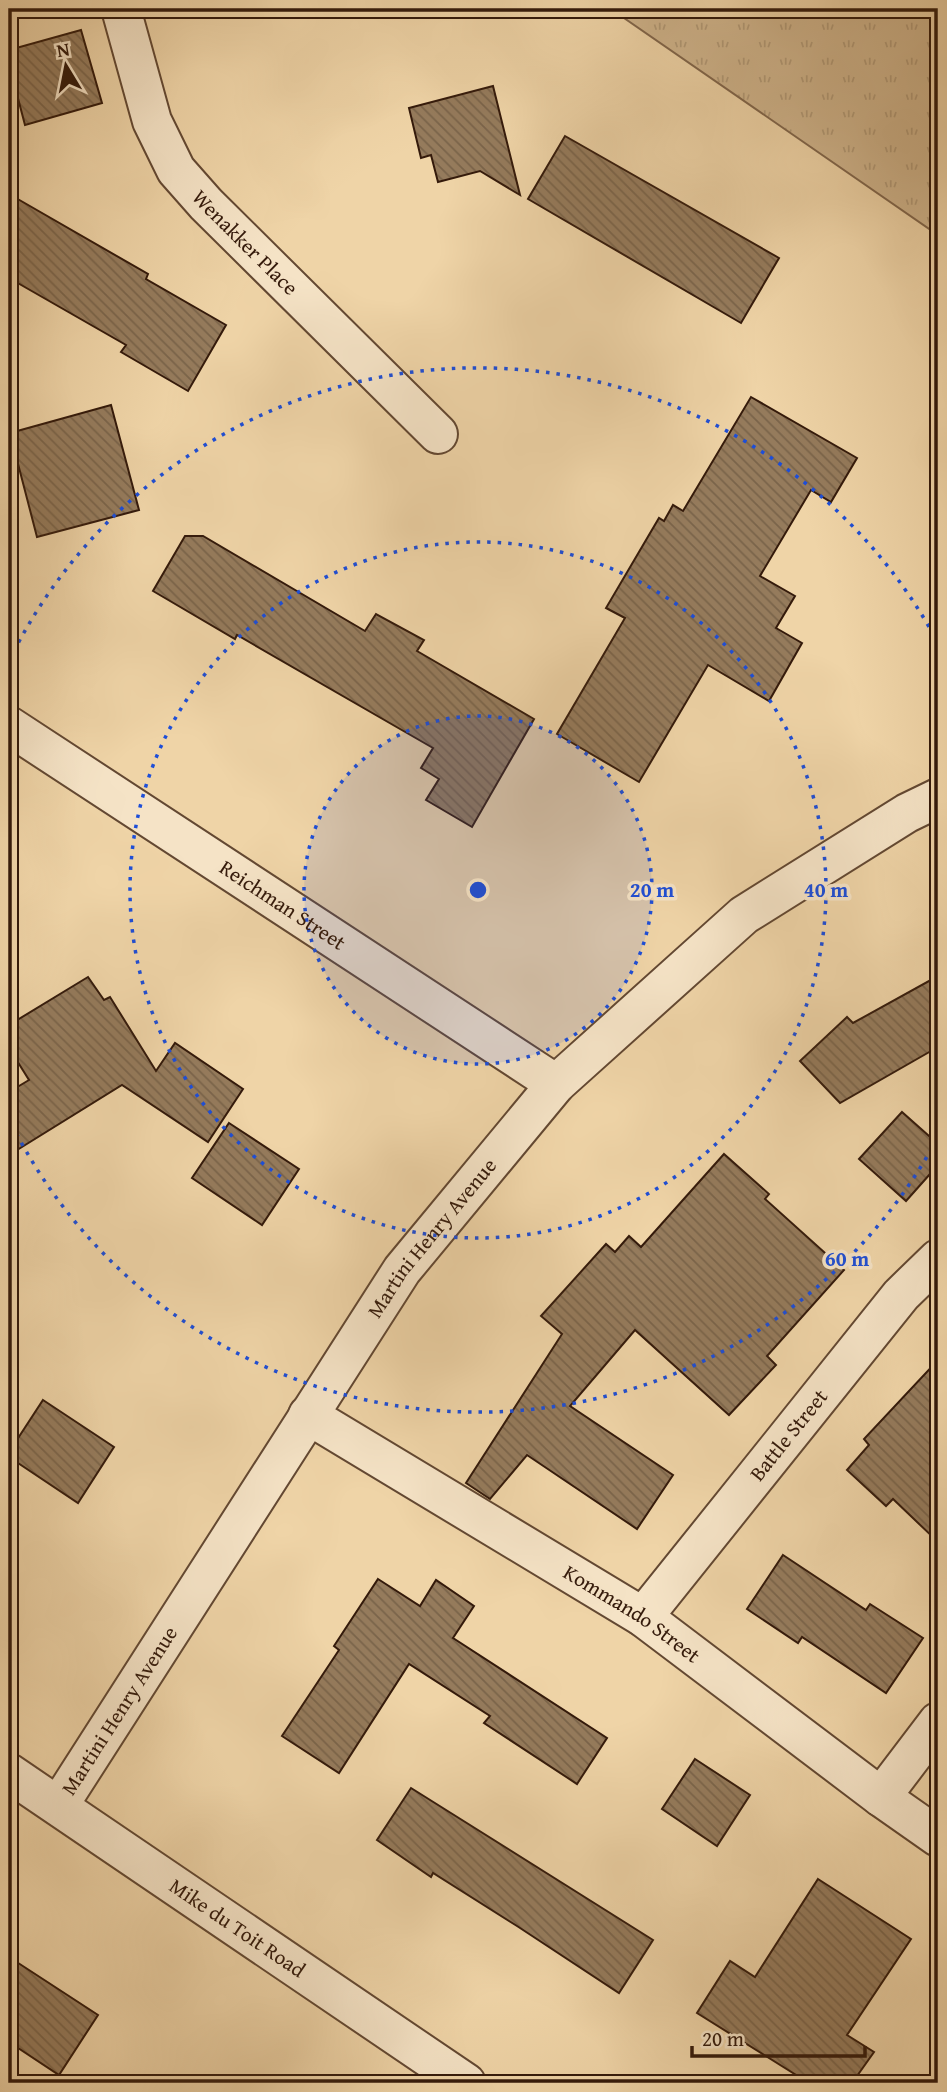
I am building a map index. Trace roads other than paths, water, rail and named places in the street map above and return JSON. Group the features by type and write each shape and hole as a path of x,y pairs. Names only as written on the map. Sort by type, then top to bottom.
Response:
{"street":[{"name":"Wenakker Place","path":"121,9 152,121 176,170 206,205 438,434"},
{"name":"Reichman Street","path":"9,726 556,1084"},
{"name":"Martini Henry Avenue","path":"60,1805 402,1270 556,1084 744,915 907,813 938,797"},
{"name":"Battle Street","path":"643,1617 901,1295 938,1259"},
{"name":"Kommando Street","path":"308,1415 643,1617 938,1837"},
{"path":"881,1797 938,1722"},
{"name":"Mike du Toit Road","path":"9,1773 60,1805 466,2083"}]}
